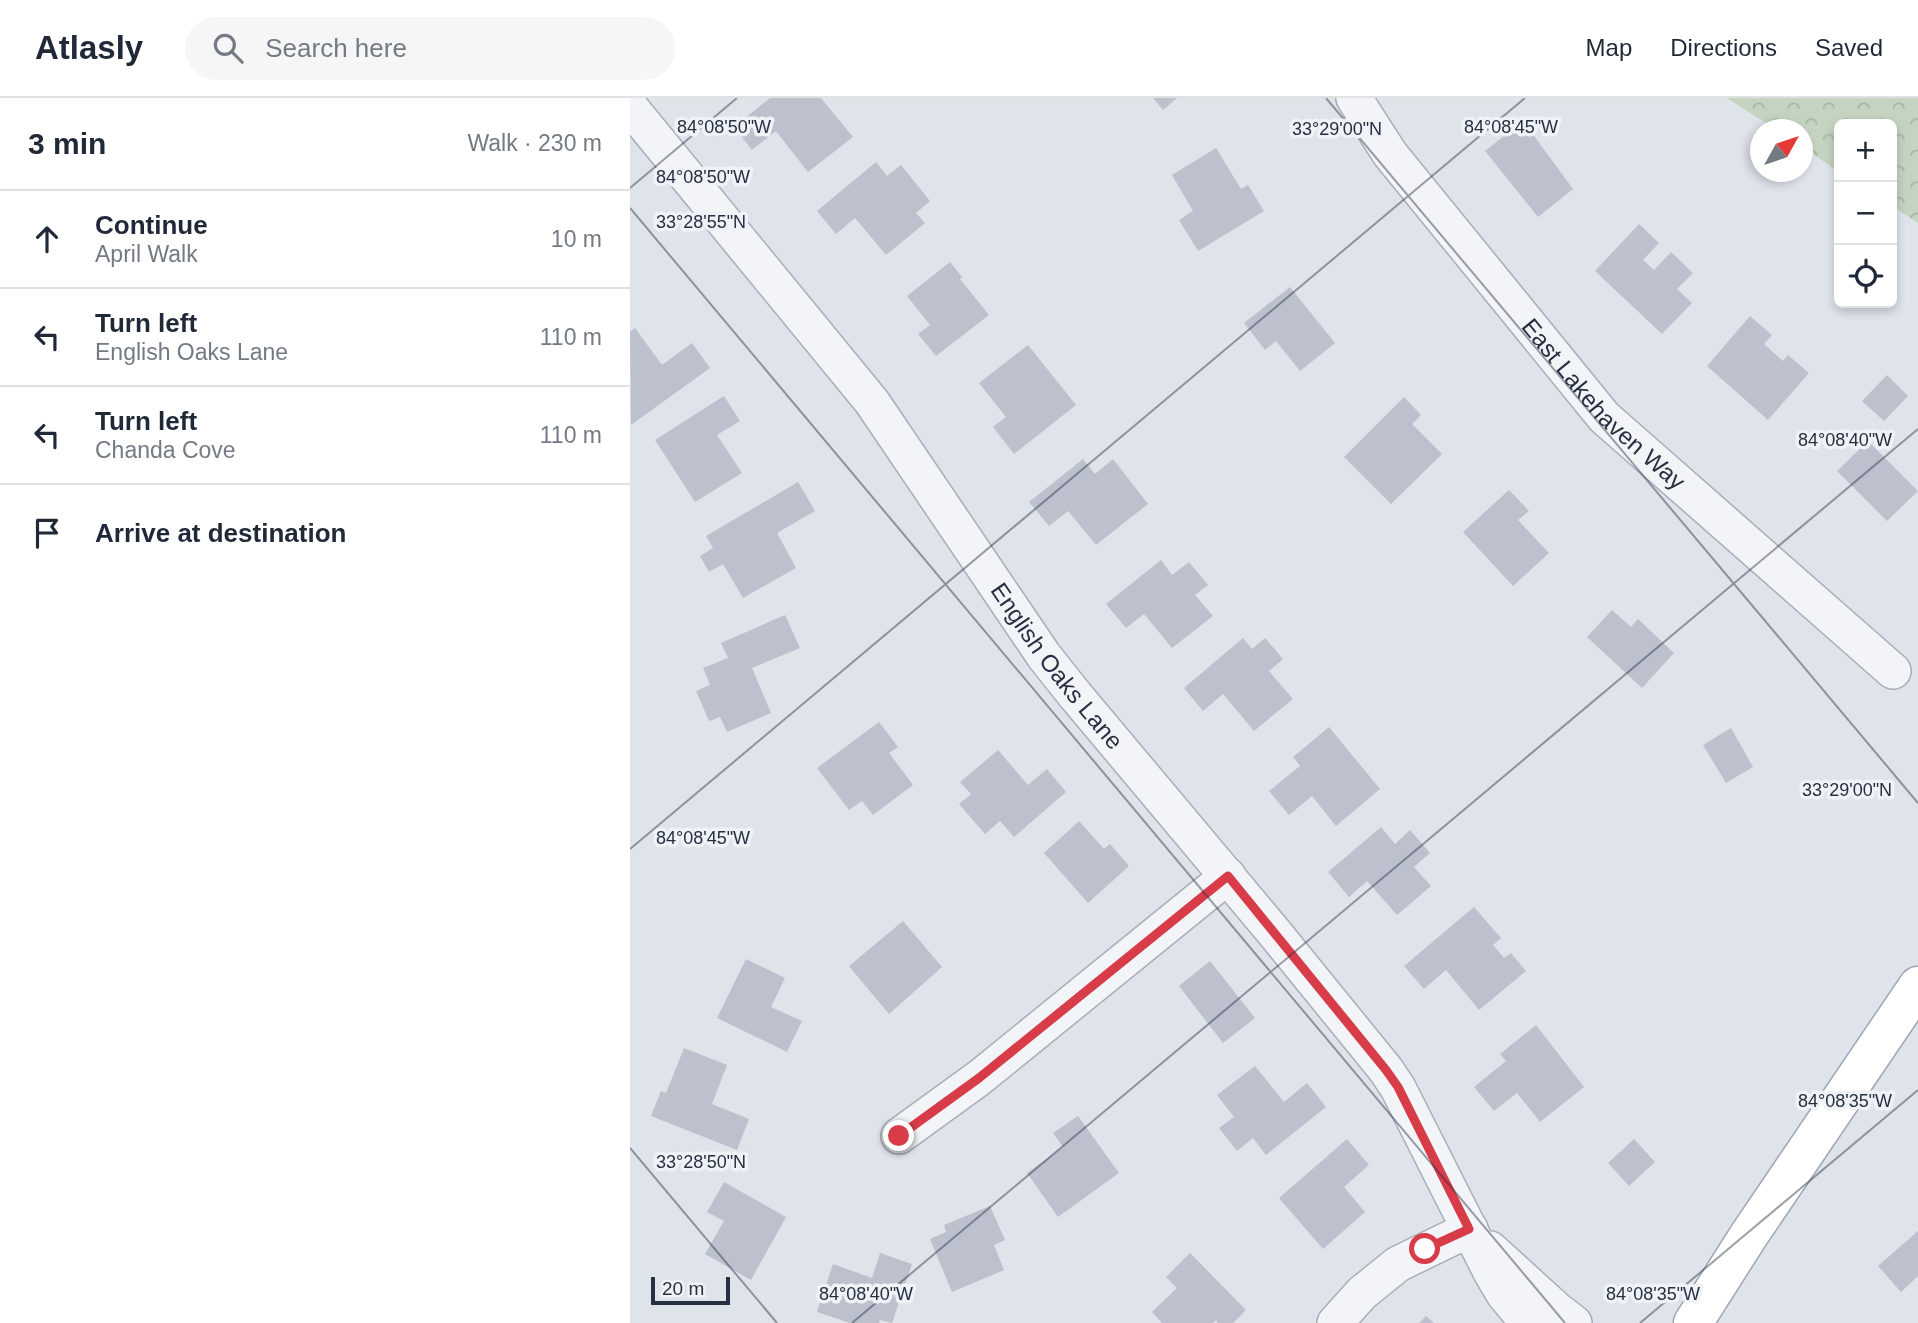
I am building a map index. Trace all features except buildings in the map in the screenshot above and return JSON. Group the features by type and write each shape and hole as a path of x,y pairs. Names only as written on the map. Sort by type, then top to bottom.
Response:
{"main road":[{"path":"1693,1323 1749,1235 1918,986"}],"street":[{"name":"East Lakehaven Way","path":"1354,98 1390,154 1604,417 1893,671"},
{"name":"English Oaks Lane","path":"630,107 872,402 1045,656 1386,1070 1398,1087 1491,1272 1528,1323"},
{"path":"899,1136 979,1078 1228,876"},
{"name":"English Oaks Lane","path":"1469,1229 1574,1323"},
{"path":"1335,1323 1362,1293 1398,1264 1469,1229"}],"green space":[{"path":"1727,98 1918,98 1918,223 1897,209 1897,119 1834,119 1834,169 1813,154 1813,119 1760,119"}],"route":[{"path":"899,1136 979,1078 1228,876 1369,1047 1398,1087 1469,1229 1425,1249"}]}
